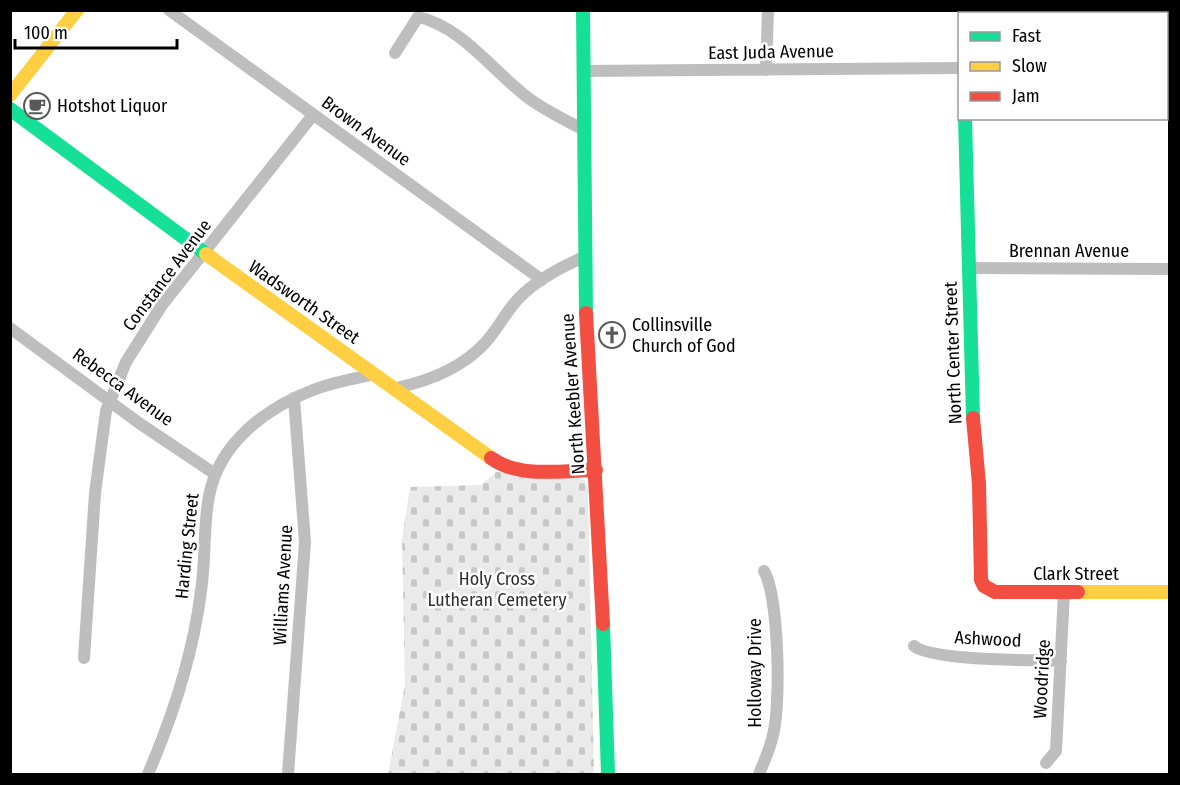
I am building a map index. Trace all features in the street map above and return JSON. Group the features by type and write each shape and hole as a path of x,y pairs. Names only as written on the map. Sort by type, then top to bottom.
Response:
{"street":[{"path":"10,95 77,10"},
{"name":"Brown Avenue","path":"169,10 542,280"},
{"name":"North Keebler Avenue","path":"583,10 584,257 596,470 608,774"},
{"path":"766,70 768,10"},
{"path":"395,53 418,17 431,20 460,39 528,97 584,130"},
{"name":"East Juda Avenue","path":"583,72 958,68"},
{"name":"Wadsworth Street","path":"10,108 205,253 396,388 469,445 511,470 596,470"},
{"name":"Constance Avenue","path":"84,658 94,493 98,455 109,401 144,331 313,115"},
{"name":"North Center Street","path":"965,120 972,412 979,484 981,580 984,586"},
{"path":"396,388 436,377 469,357 485,343 518,299 542,280 584,257"},
{"name":"Brennan Avenue","path":"969,268 1170,269"},
{"name":"Rebecca Avenue","path":"10,328 109,401 215,474"},
{"name":"Harding Street","path":"148,774 174,708 195,629 202,591 207,511 215,474 230,447 245,431 294,398 330,384 375,374"},
{"name":"Williams Avenue","path":"288,774 305,542 294,398"},
{"name":"Holloway Drive","path":"759,774 773,735 777,714 774,600 765,570"},
{"name":"Clark Street","path":"984,586 995,592 1170,592"},
{"name":"Woodridge","path":"1046,763 1056,751 1064,592"},
{"name":"Ashwood","path":"914,645 918,649 943,654 1061,661"}],"green space":[{"name":"Holy Cross Lutheran Cemetery","path":"496,472 578,477 585,480 588,490 594,774 388,774 405,685 402,539 410,487 481,485"}],"traffic: fast":[{"path":"583,10 586,313"},
{"path":"10,109 206,254"},
{"path":"965,120 973,418"},
{"path":"603,624 608,774"}],"traffic: slow":[{"path":"10,95 77,10"},
{"path":"206,254 491,458"},
{"path":"1078,592 1170,592"}],"traffic: jam":[{"path":"586,313 603,624"},
{"path":"973,418 979,484 981,580 984,586 995,592 1078,592"},
{"path":"491,458 502,465 528,471 596,470"}],"place":[{"name":"Hotshot Liquor","path":"37,106"},
{"name":"Collinsville Church of God","path":"612,335"}]}
